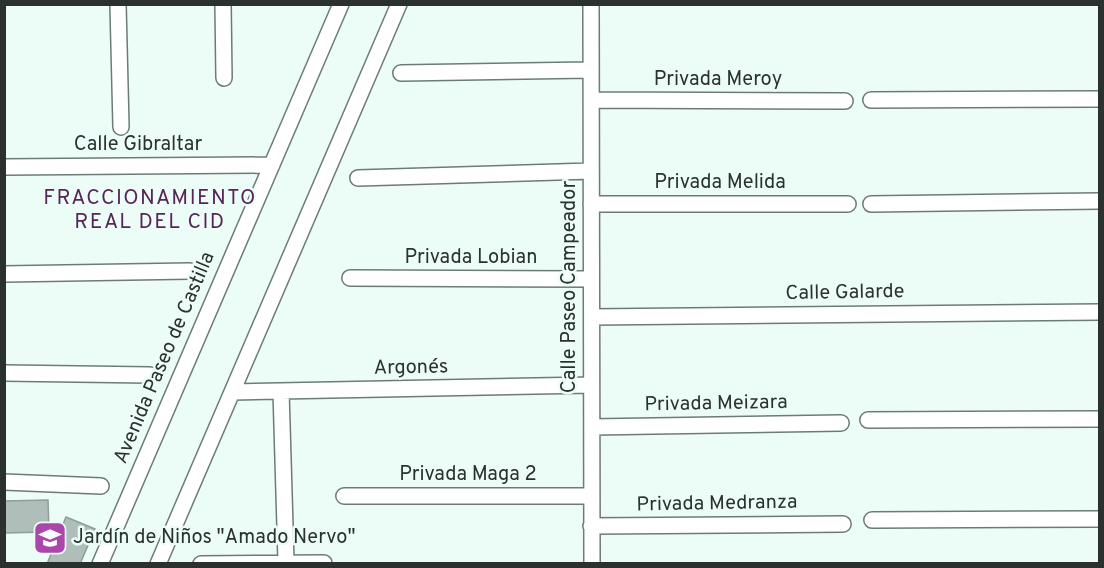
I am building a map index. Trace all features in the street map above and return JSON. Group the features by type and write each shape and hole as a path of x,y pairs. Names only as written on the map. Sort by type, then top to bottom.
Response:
{"street":[{"path":"118,4 121,127"},
{"path":"223,4 224,78"},
{"name":"Avenida Paseo de Castilla","path":"100,564 341,4"},
{"path":"158,564 399,4"},
{"name":"Calle Paseo Campeador","path":"592,564 590,70 594,7"},
{"path":"400,73 590,70"},
{"path":"871,100 1100,99"},
{"name":"Privada Meroy","path":"591,100 845,101"},
{"name":"Calle Gibraltar","path":"4,166 272,165"},
{"path":"358,178 591,171"},
{"path":"871,204 1100,201"},
{"name":"Privada Melida","path":"591,204 848,204"},
{"path":"4,274 190,271"},
{"name":"Privada Lobian","path":"350,278 591,279"},
{"name":"Calle Galarde","path":"592,317 1100,312"},
{"path":"4,373 150,375"},
{"name":"Argonés","path":"233,392 591,385"},
{"path":"281,391 286,561"},
{"path":"868,420 1100,419"},
{"name":"Privada Meizara","path":"592,427 842,423"},
{"path":"4,482 101,486"},
{"name":"Privada Maga 2","path":"344,496 591,496"},
{"path":"872,520 1100,519"},
{"name":"Privada Medranza","path":"591,526 843,524"},
{"path":"201,564 324,562"}],"building":[{"path":"48,500 49,532 4,533 4,501"},
{"path":"66,517 95,529 80,564 47,564"}],"place":[{"name":"Jardín de Niños \"Amado Nervo\"","path":"50,538"}],"district":[{"name":"FRACCIONAMIENTO REAL DEL CID","path":"150,210"}]}
